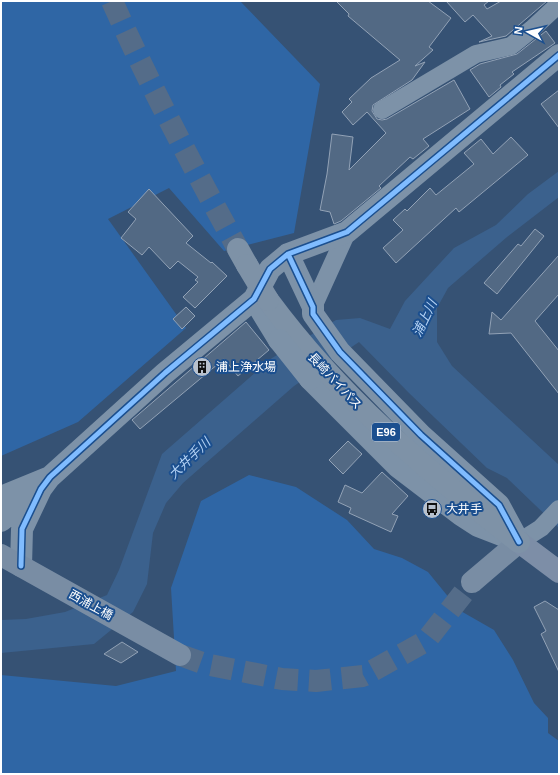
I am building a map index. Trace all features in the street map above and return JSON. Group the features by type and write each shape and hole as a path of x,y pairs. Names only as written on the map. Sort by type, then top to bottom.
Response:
{"highway":[{"path":"246,254 266,298 300,324"},
{"name":"長崎バイパス","path":"325,364 365,413 519,542"}],"main road":[{"path":"472,582 519,542 559,572"},
{"name":"西浦上橋","path":"1,555 180,655"}],"street":[{"path":"382,110 476,54 511,46 532,30 559,4"},
{"path":"1,521 45,483 165,373 266,298 270,269 288,254 347,232 559,55"},
{"path":"300,324 347,232"},
{"path":"288,254 300,324 325,364 398,468 478,526 519,542"},
{"path":"300,324 325,364 421,435 499,505 519,542"},
{"path":"1,497 45,483"},
{"path":"21,566 22,529 45,483"},
{"path":"519,542 541,528 559,509"}],"shaded area":[{"path":"1,1 240,1 320,84 294,233 224,251 169,188 108,219 186,328 78,422 1,456"},
{"path":"249,475 296,487 347,520 374,549 402,558 428,572 459,610 494,630 513,660 534,703 548,718 548,733 559,741 559,774 1,774 1,675 116,686 176,671 171,588 201,501"}],"water":[{"path":"559,171 559,197 507,237 448,288 437,308 437,342 452,366 559,465 559,528 507,478 487,468 409,393 359,342 294,386 183,483 166,503 153,533 147,584 133,612 94,644 1,653 1,620 26,619 65,612 107,595 119,570 162,454 272,358 336,320 360,318 390,329 405,301 454,248 496,225 528,194"}],"building":[{"path":"336,1 428,1 451,18 429,47 433,50 415,66 425,62 412,80 373,105 372,111 377,119 387,119 454,80 470,109 423,139 429,146 413,159 410,157 379,186 381,188 341,221 334,224 330,212 320,210 327,174 332,134 353,137 349,170 386,133 367,112 353,125 342,112 352,102 349,99 371,78 400,60 348,16 349,14"},
{"path":"446,1 489,1 484,5 487,9 501,1 547,1 506,36 479,42 492,36 473,15 465,22"},
{"path":"546,31 555,43 512,72 514,74 500,85 501,87 489,97 470,70 480,64 517,54"},
{"path":"559,90 559,128 541,104"},
{"path":"511,137 528,155 459,212 456,208 396,263 383,248 403,230 393,220 405,209 407,211 430,188 436,195 474,164 464,153 481,139 493,154"},
{"path":"149,189 193,236 186,243 211,263 212,262 227,276 195,308 183,297 198,282 195,280 198,277 178,261 170,269 149,247 142,255 121,238 136,219 128,212"},
{"path":"535,229 544,236 497,294 484,283 518,244 521,246"},
{"path":"559,255 559,294 535,321 559,351 559,394 511,333 489,334 492,312 501,320"},
{"path":"186,307 195,316 182,329 173,319"},
{"name":"浦上浄水場","path":"246,322 269,350 238,376 224,359 140,429 132,420"},
{"path":"348,441 362,454 343,474 329,460"},
{"path":"382,472 408,496 392,514 398,516 391,532 349,513 351,508 338,502 345,485 362,493"},
{"path":"545,601 559,610 559,672 541,634 546,631 534,607"},
{"path":"122,642 138,652 121,663 104,654"}],"tunnel":[{"path":"112,1 172,126 238,249"},
{"path":"180,655 205,664 282,679 316,681 363,676 426,641 472,582"}],"cycle path":[{"path":"21,566 22,529 41,489 50,477 165,373 254,299 270,269 288,254 347,232 559,55"},
{"path":"288,254 313,307 313,314 340,352 421,435 499,505 519,542"}],"place":[{"name":"浦上浄水場","path":"202,367"},
{"name":"大井手","path":"432,509"}],"water label":[{"name":"浦上川","path":"424,318"},
{"name":"大井手川","path":"189,458"}]}
